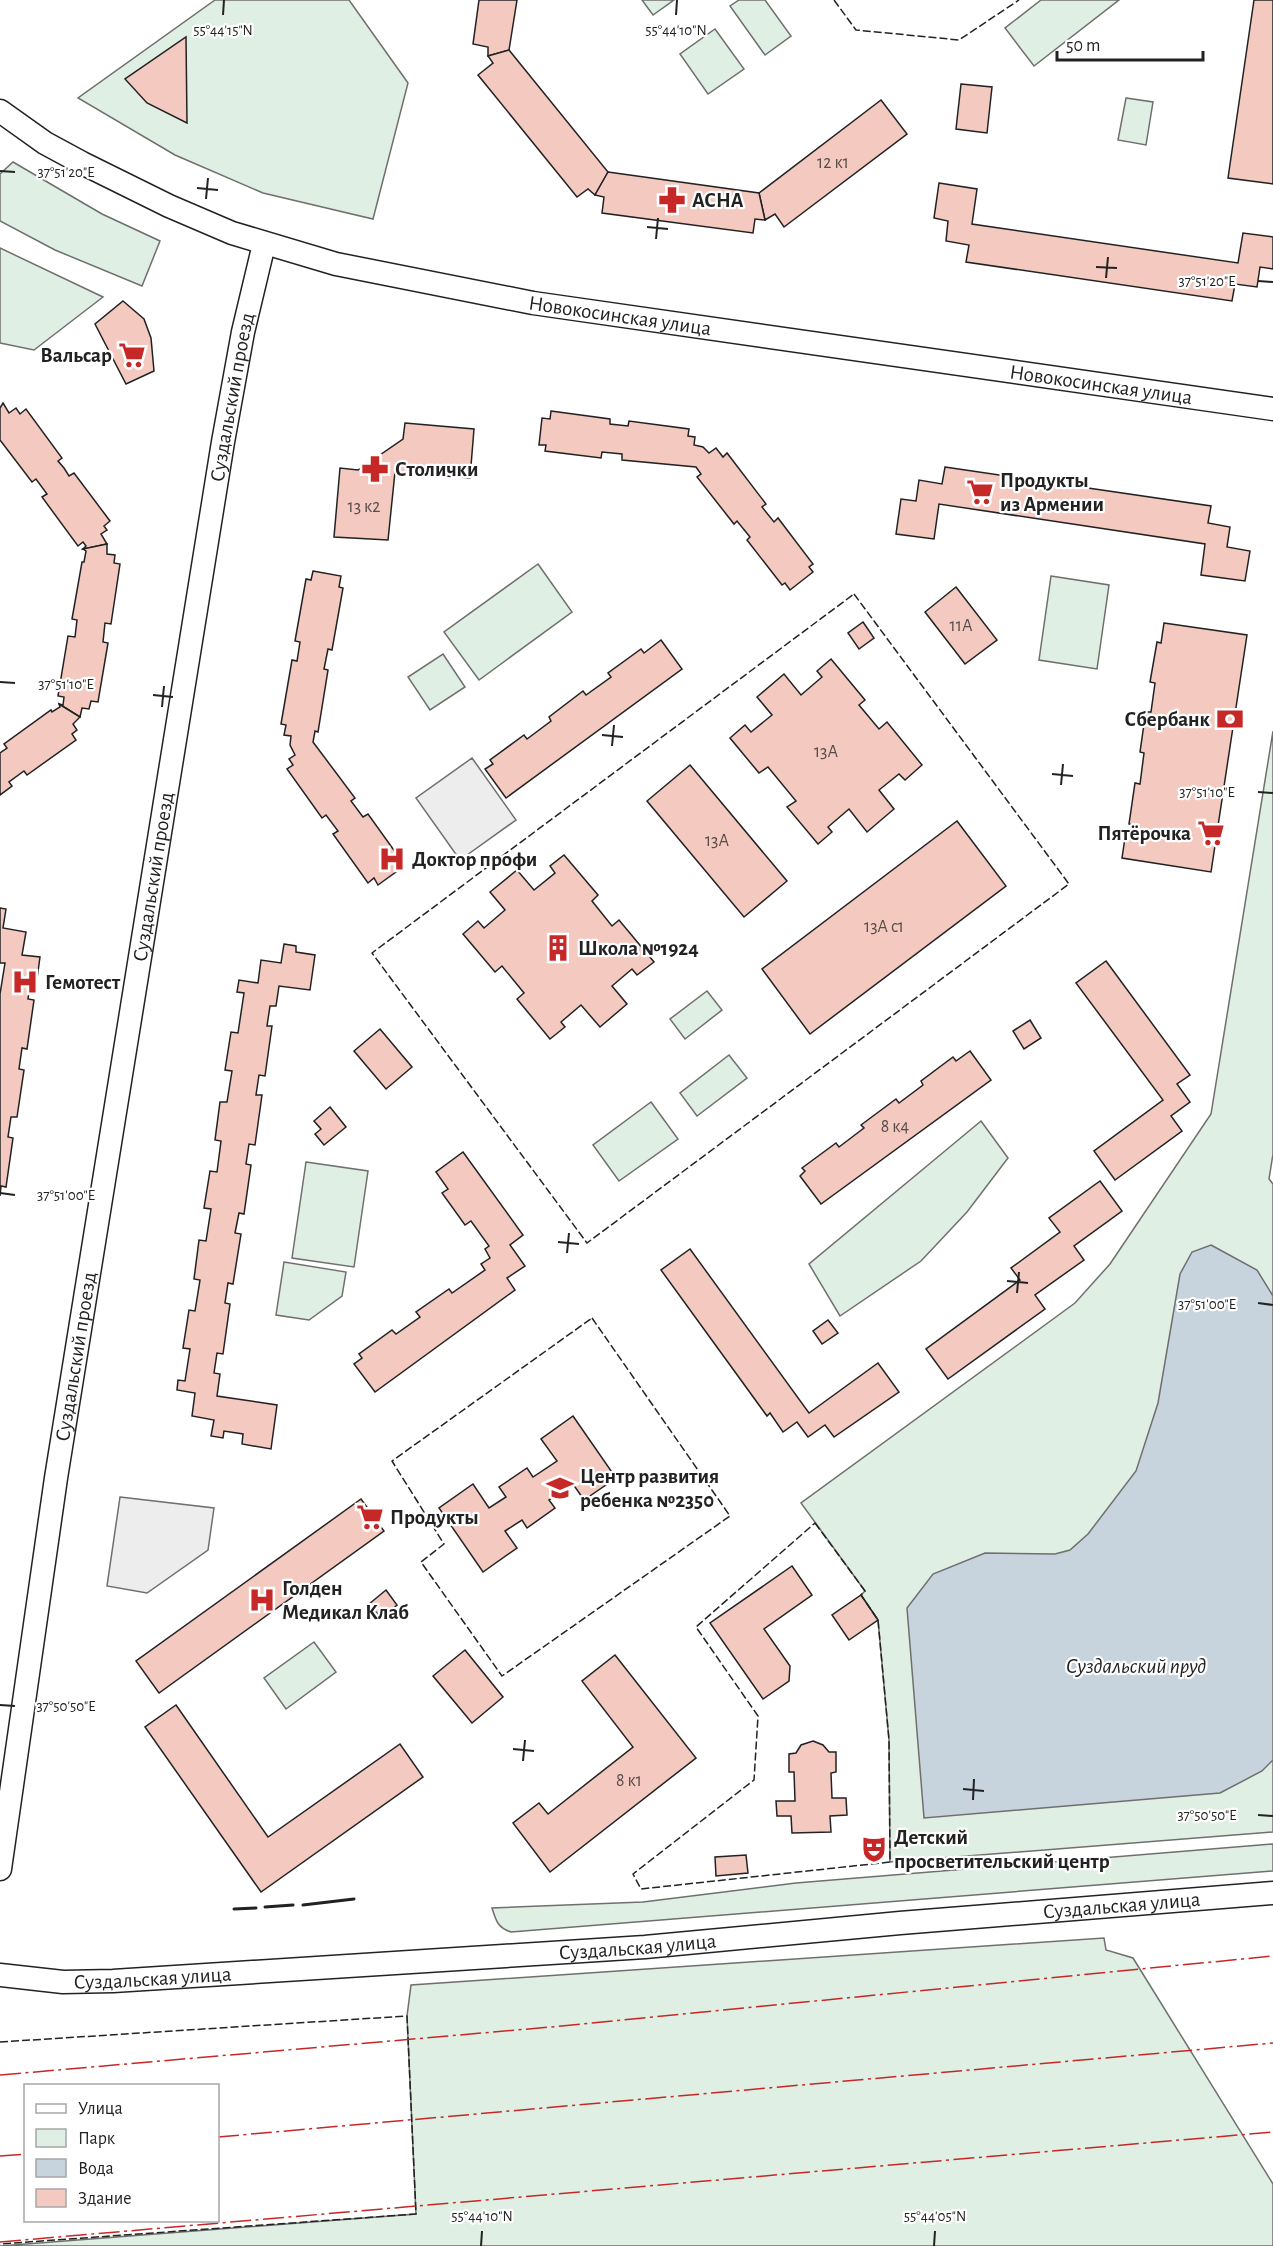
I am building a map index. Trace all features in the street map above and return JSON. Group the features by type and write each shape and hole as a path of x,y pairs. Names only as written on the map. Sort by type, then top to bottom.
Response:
{"street":[{"name":"Новокосинская улица","path":"0,111 45,142 109,177 214,225 264,244 386,276 533,303 1273,409"},
{"name":"Суздальский проезд","path":"0,1869 56,1478 221,453 243,332 264,244"},
{"name":"Суздальская улица","path":"0,1975 63,1982 113,1981 645,1947 900,1923 1273,1893"}],"green space":[{"path":"215,0 349,0 408,83 373,219 263,193 175,155 78,98"},
{"path":"642,0 674,0 653,15"},
{"path":"739,0 765,0 791,36 765,55 730,6"},
{"path":"1041,0 1119,0 1034,66 1005,28"},
{"path":"715,29 744,69 708,94 680,54"},
{"path":"1126,98 1153,102 1146,145 1118,140"},
{"path":"13,162 102,214 160,241 142,286 55,250 0,221 0,174"},
{"path":"0,248 103,297 34,350 0,343"},
{"path":"538,564 572,612 479,680 444,632"},
{"path":"1051,576 1109,585 1097,669 1039,660"},
{"path":"443,654 465,687 430,710 408,677"},
{"path":"1273,731 1273,1154 1269,1179 1273,1184 1273,1832 890,1862 889,1740 878,1620 861,1595 865,1591 801,1503 1075,1303 1110,1264 1211,1114"},
{"path":"707,991 722,1010 685,1039 670,1019"},
{"path":"729,1055 747,1078 697,1116 680,1093"},
{"path":"651,1102 678,1139 619,1181 593,1145"},
{"path":"981,1121 1008,1158 967,1212 921,1261 840,1316 809,1264"},
{"path":"306,1162 368,1171 354,1267 292,1258"},
{"path":"284,1262 346,1272 342,1296 309,1320 276,1315"},
{"path":"314,1642 336,1672 286,1709 264,1678"},
{"path":"1273,1844 1273,1871 511,1932 498,1923 492,1908 643,1902 796,1883"},
{"path":"1104,1938 1106,1950 1133,1958 1273,2184 1273,2246 0,2246 416,2214 407,2016 411,1985"}],"shaded area":[{"path":"472,758 516,820 460,860 416,798"},
{"path":"120,1497 214,1508 208,1550 147,1593 107,1586"}],"water":[{"name":"Суздальский пруд","path":"1211,1245 1257,1270 1273,1296 1273,1760 1262,1771 1220,1793 924,1818 907,1608 933,1574 985,1553 1055,1554 1070,1550 1088,1534 1136,1471 1158,1403 1180,1274 1192,1252"}],"building":[{"path":"479,0 517,0 509,50 488,56 488,47 473,44"},
{"path":"1254,0 1273,0 1273,184 1228,178"},
{"path":"186,37 187,123 147,103 125,79"},
{"path":"509,50 608,172 595,195 588,189 577,197 478,75 493,63 488,56"},
{"path":"961,84 992,87 987,133 956,129"},
{"path":"881,100 907,134 784,227 775,214 765,220 759,193"},
{"path":"608,172 759,193 765,220 755,219 753,233 602,213 604,197 595,195"},
{"path":"939,183 977,189 972,224 1238,263 1243,233 1273,237 1273,269 1260,267 1257,287 1235,284 1232,301 966,262 969,245 946,241 948,221 934,218"},
{"name":"Вальсар","path":"123,301 144,319 151,338 154,371 126,384 95,324"},
{"path":"3,403 9,413 16,408 20,414 26,409 62,458 58,461 69,476 74,473 110,521 104,526 107,530 101,534 107,544 83,549 86,546 83,542 78,546 42,497 47,494 36,479 32,482 0,440 0,408"},
{"path":"551,411 610,419 610,424 628,426 629,421 689,429 688,436 695,437 694,445 703,447 709,453 716,448 723,457 727,453 766,504 762,507 774,522 778,518 813,564 809,567 813,572 790,590 785,583 782,585 747,540 750,537 737,521 734,524 697,477 701,474 696,467 622,460 622,454 602,452 601,458 545,451 546,445 539,445 542,418 550,419"},
{"path":"405,423 474,429 470,478 395,472 388,540 334,537 340,468 358,470 403,439"},
{"path":"945,467 1211,506 1208,523 1230,527 1227,547 1250,551 1245,581 1201,575 1205,544 939,504 934,539 896,534 901,499 916,501 919,480 942,484"},
{"path":"107,544 107,554 115,555 114,563 120,564 111,624 105,623 103,642 108,643 98,702 91,701 89,709 82,708 80,717 59,704 63,705 64,697 58,696 68,636 75,637 77,620 72,619 86,551 83,549"},
{"path":"313,571 341,576 339,587 343,588 332,650 328,649 324,669 328,670 318,732 315,731 313,742 355,798 351,801 363,817 368,814 401,860 396,863 400,869 378,885 374,878 368,883 333,834 338,831 326,815 322,818 287,769 293,765 289,759 295,755 290,745 291,736 284,735 286,725 281,724 292,660 297,661 300,642 295,641 306,579 311,580"},
{"path":"956,587 997,640 965,664 925,612"},
{"path":"863,622 874,638 859,649 848,633"},
{"path":"1164,623 1247,635 1211,872 1122,858 1126,831 1132,832 1133,825 1129,824 1135,783 1140,784 1144,753 1140,752 1143,731 1146,712 1151,712 1155,683 1150,682 1157,642 1161,643"},
{"path":"661,640 682,669 506,798 485,769 493,764 490,760 524,735 527,739 551,721 549,717 583,691 586,695 611,677 608,673 641,649 644,653"},
{"path":"831,659 865,700 859,705 879,729 887,722 922,765 905,780 899,774 879,790 894,809 867,832 849,809 828,827 832,832 818,844 787,807 796,801 768,767 759,773 730,738 745,725 751,732 772,715 757,697 784,674 801,695 822,677 817,671"},
{"path":"59,704 80,717 73,724 77,730 72,734 76,740 27,775 24,771 9,782 12,786 0,795 0,753 7,748 4,744 51,710 52,712 60,707"},
{"path":"690,765 787,881 744,917 647,801"},
{"path":"957,821 1006,886 810,1034 762,969"},
{"name":"Школа №1924","path":"564,855 598,895 592,901 612,926 619,920 654,962 637,975 632,969 612,986 627,1004 600,1027 581,1005 561,1022 565,1027 550,1039 517,999 524,993 502,966 495,972 463,934 478,921 484,928 505,910 490,892 517,870 534,890 555,873 550,866"},
{"path":"0,908 6,909 3,928 26,932 22,955 40,957 37,979 31,978 28,999 34,1000 27,1049 22,1048 19,1069 24,1070 17,1117 11,1117 8,1137 13,1138 6,1187 1,1186 0,1196 0,994 5,963 0,963"},
{"path":"284,944 296,946 296,952 315,955 310,990 279,986 276,1006 270,1006 267,1026 272,1026 265,1076 259,1075 256,1095 262,1095 255,1145 249,1144 246,1164 251,1165 244,1214 239,1213 235,1233 241,1234 233,1284 228,1283 225,1303 230,1304 223,1354 217,1353 214,1373 220,1374 217,1396 277,1405 271,1449 242,1444 243,1434 224,1431 223,1438 211,1436 214,1420 192,1416 195,1393 177,1390 178,1380 185,1381 190,1349 183,1348 189,1310 195,1311 200,1280 194,1279 199,1240 206,1241 211,1209 204,1208 210,1171 217,1172 221,1141 215,1140 220,1102 227,1102 232,1071 225,1070 231,1032 238,1033 244,993 237,992 239,980 258,983 261,960 281,963"},
{"path":"1106,961 1190,1075 1177,1084 1190,1102 1171,1116 1182,1131 1115,1180 1094,1151 1163,1100 1076,983"},
{"path":"1030,1020 1041,1038 1024,1049 1013,1031"},
{"path":"380,1029 412,1067 386,1089 354,1051"},
{"path":"970,1051 991,1080 821,1204 800,1176 805,1171 802,1168 836,1143 839,1147 864,1128 861,1125 896,1099 899,1103 923,1085 921,1081 953,1057 956,1061"},
{"path":"330,1107 346,1127 324,1145 315,1134 321,1129 314,1121"},
{"path":"463,1152 523,1235 510,1245 525,1266 507,1278 515,1290 375,1392 354,1364 362,1358 359,1354 392,1330 396,1334 420,1317 416,1312 449,1289 452,1293 485,1270 481,1264 490,1258 485,1249 489,1246 471,1221 465,1225 442,1193 448,1189 436,1172"},
{"path":"1100,1181 1122,1211 1074,1246 1084,1260 1035,1295 1045,1309 948,1379 926,1349 1020,1280 1011,1268 1060,1232 1049,1218"},
{"path":"690,1249 809,1413 878,1363 899,1392 834,1437 825,1425 808,1437 797,1422 783,1432 770,1413 767,1416 661,1270"},
{"path":"828,1320 838,1333 822,1344 813,1331"},
{"path":"573,1416 616,1478 584,1500 573,1484 549,1500 555,1508 527,1528 522,1520 505,1531 517,1548 483,1572 439,1508 473,1484 489,1508 506,1497 499,1487 527,1468 533,1477 557,1461 541,1439"},
{"path":"361,1499 384,1531 159,1693 136,1661"},
{"path":"792,1566 812,1595 764,1629 790,1666 789,1681 763,1699 710,1623"},
{"path":"386,1590 397,1605 381,1618 369,1604"},
{"path":"861,1595 878,1620 849,1640 832,1615"},
{"path":"465,1650 503,1697 472,1723 433,1676"},
{"path":"615,1655 696,1758 550,1872 513,1823 539,1803 548,1814 633,1747 582,1681"},
{"path":"176,1705 268,1837 400,1744 423,1777 261,1892 145,1727"},
{"path":"813,1741 823,1745 829,1752 836,1752 836,1772 831,1773 832,1798 846,1798 847,1815 830,1816 831,1832 792,1833 791,1816 777,1816 776,1801 795,1801 794,1772 789,1772 789,1754 796,1753 801,1745"},
{"path":"746,1855 748,1873 716,1876 715,1857"}],"fence":[{"path":"834,0 856,30 959,40 1019,0"},
{"path":"854,594 1069,884 587,1243 372,953 854,594"},
{"path":"592,1318 730,1516 502,1676 421,1562 444,1544 392,1461 592,1318"},
{"path":"815,1523 865,1591 861,1595 878,1620 889,1740 890,1862 641,1889 633,1874 754,1780 758,1716 696,1627 815,1523"},
{"path":"0,2042 407,2016 416,2214 0,2244"}],"wall":[{"path":"303,1905 354,1899"},
{"path":"265,1907 293,1905"},
{"path":"234,1909 256,1908"}],"power":[{"path":"0,2075 551,2027 1273,1956"},
{"path":"219,2137 1273,2043"},
{"path":"0,2242 1273,2132"},
{"path":"0,2156 24,2154"}],"place":[{"name":"АСНА","path":"672,200"},
{"name":"Вальсар","path":"132,355"},
{"name":"Столички","path":"375,469"},
{"name":"Продукты из Армении","path":"980,492"},
{"name":"Сбербанк","path":"1230,719"},
{"name":"Пятёрочка","path":"1211,833"},
{"name":"Доктор профи","path":"392,859"},
{"name":"Школа №1924","path":"558,948"},
{"name":"Гемотест","path":"25,982"},
{"name":"Центр развития ребенка №2350","path":"560,1488"},
{"name":"Продукты","path":"370,1517"},
{"name":"Голден Медикал Клаб","path":"262,1600"},
{"name":"Детский просветительский центр","path":"874,1849"}]}
